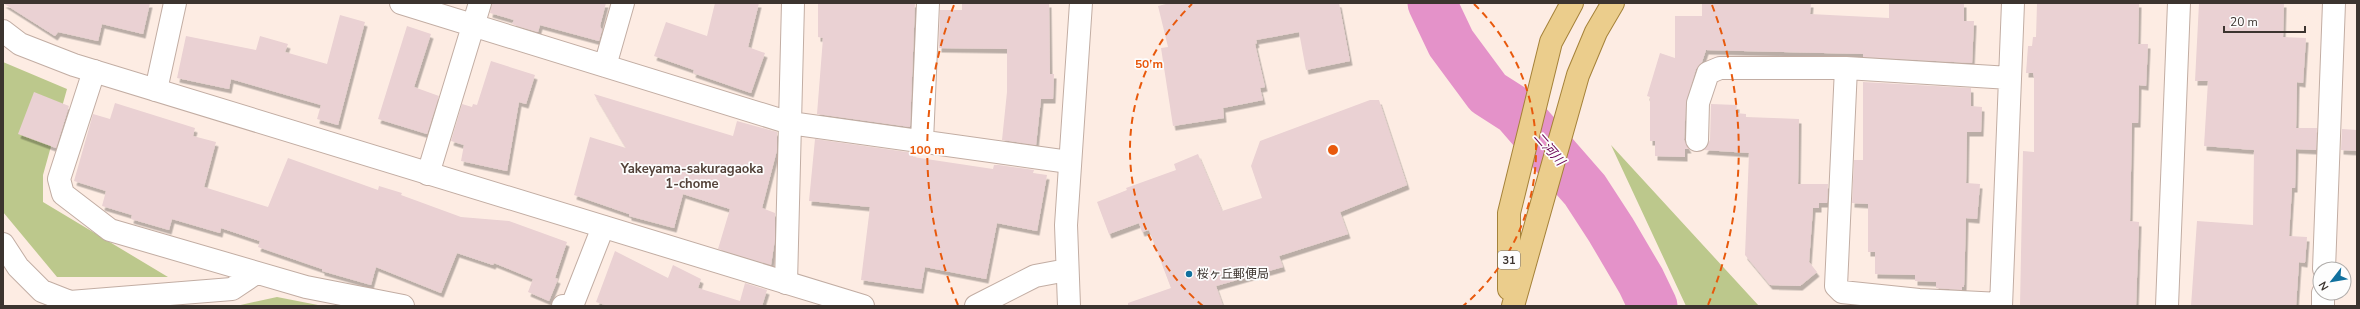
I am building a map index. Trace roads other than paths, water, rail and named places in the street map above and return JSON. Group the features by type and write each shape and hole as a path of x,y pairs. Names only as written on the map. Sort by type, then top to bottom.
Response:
{"main road":[{"name":"31","path":"1513,306 1530,240 1578,75 1596,32 1613,3"},
{"name":"31","path":"1509,306 1509,213 1552,42 1570,4"}],"street":[{"path":"156,90 175,3"},
{"path":"400,3 790,123 1069,162"},
{"path":"428,174 480,3"},
{"path":"605,66 624,3"},
{"path":"786,283 793,3"},
{"path":"922,141 928,3"},
{"path":"1069,306 1066,225 1069,162 1081,3"},
{"path":"1846,68 1836,286 1842,292 1919,300 2001,305 2013,3"},
{"path":"2167,306 2179,3"},
{"path":"2324,261 2334,3"},
{"path":"3,31 20,44 94,71 862,306"},
{"path":"1697,140 1698,103 1708,73 1720,68 1846,68 2010,78"},
{"path":"94,71 59,179 63,194 110,230 306,288 403,306"},
{"path":"563,306 572,306 603,227"},
{"path":"3,244 18,267 42,291 70,302 232,289 256,273"},
{"path":"976,306 1035,276 1067,270"}],"waterway":[{"name":"二河川","path":"1432,3 1451,43 1488,93 1516,111 1585,190 1641,281 1653,306"}],"place":[{"name":"桜ヶ丘郵便局","path":"1189,274"}],"district":[{"name":"Yakeyama-sakuragaoka 1-chome","path":"692,176"}]}
